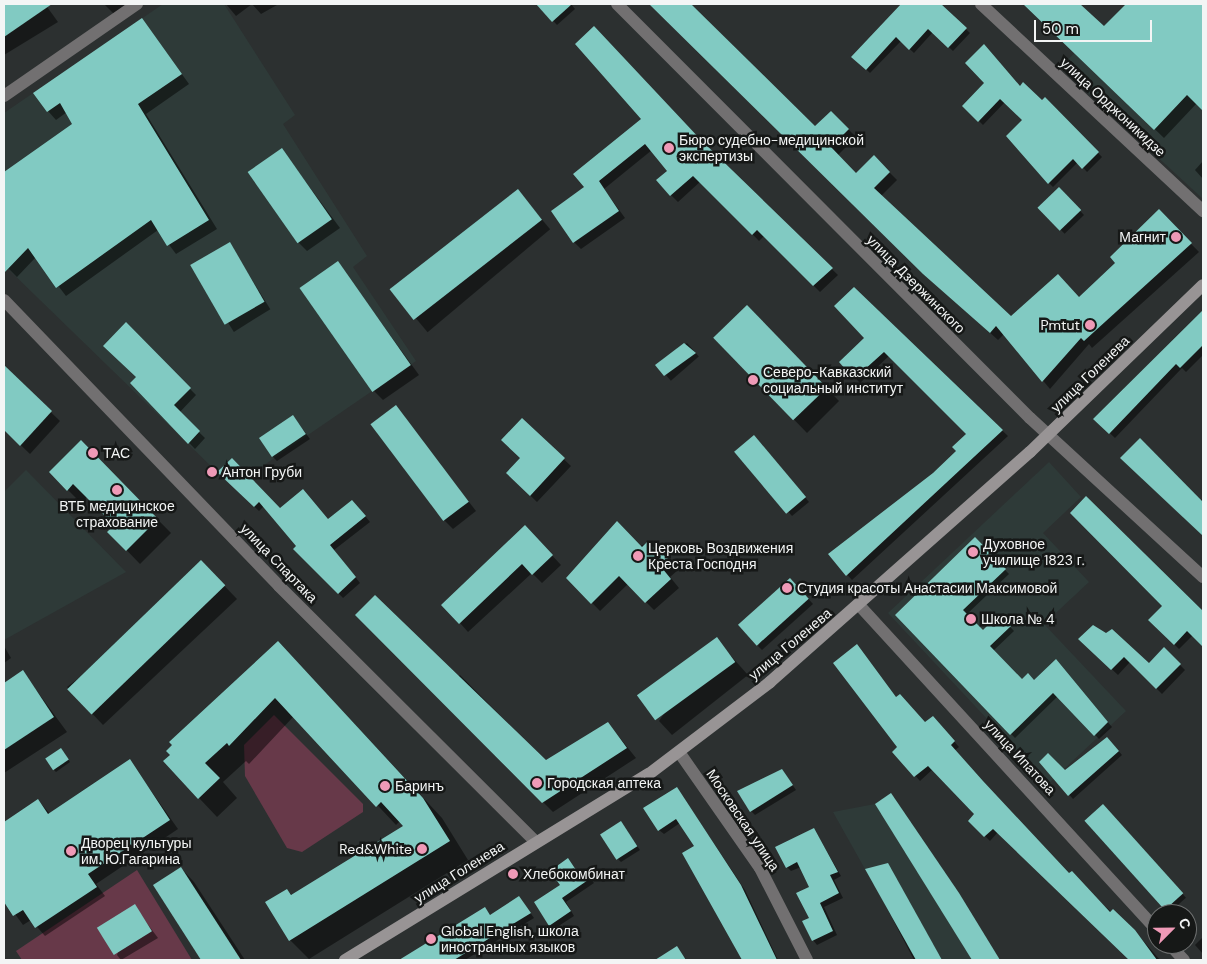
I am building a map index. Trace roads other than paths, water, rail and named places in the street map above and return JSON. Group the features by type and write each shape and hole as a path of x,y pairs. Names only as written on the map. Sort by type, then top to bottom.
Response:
{"main road":[{"name":"улица Голенева","path":"345,960 679,752 770,682 859,605 1048,435 1203,285"}],"street":[{"path":"4,96 137,4"},
{"name":"улица Дзержинского","path":"617,4 1048,435 1203,577"},
{"name":"улица Орджоникидзе","path":"981,4 1203,211"},
{"name":"улица Спартака","path":"4,300 279,586 536,842"},
{"name":"улица Ипатова","path":"859,605 1147,919"},
{"name":"Московская улица","path":"679,752 760,868 807,960"}],"place":[{"name":"Бюро судебно-медицинской экспертизы","path":"669,148"},
{"name":"Магнит","path":"1176,237"},
{"name":"Pmtut","path":"1090,325"},
{"name":"Северо-Кавказский социальный институт","path":"753,380"},
{"name":"ТАС","path":"93,453"},
{"name":"Антон Груби","path":"212,472"},
{"name":"ВТБ медицинское страхование","path":"117,490"},
{"name":"Духовное училище 1823 г.","path":"973,552"},
{"name":"Церковь Воздвижения Креста Господня","path":"638,556"},
{"name":"Студия красоты Анастасии Максимовой","path":"787,588"},
{"name":"Школа № 4","path":"971,619"},
{"name":"Городская аптека","path":"537,783"},
{"name":"Баринъ","path":"385,786"},
{"name":"Red&White","path":"422,849"},
{"name":"Дворец культуры им. Ю.Гагарина","path":"71,851"},
{"name":"Хлебокомбинат","path":"513,874"},
{"name":"Global English, школа иностранных языков","path":"431,939"}]}
